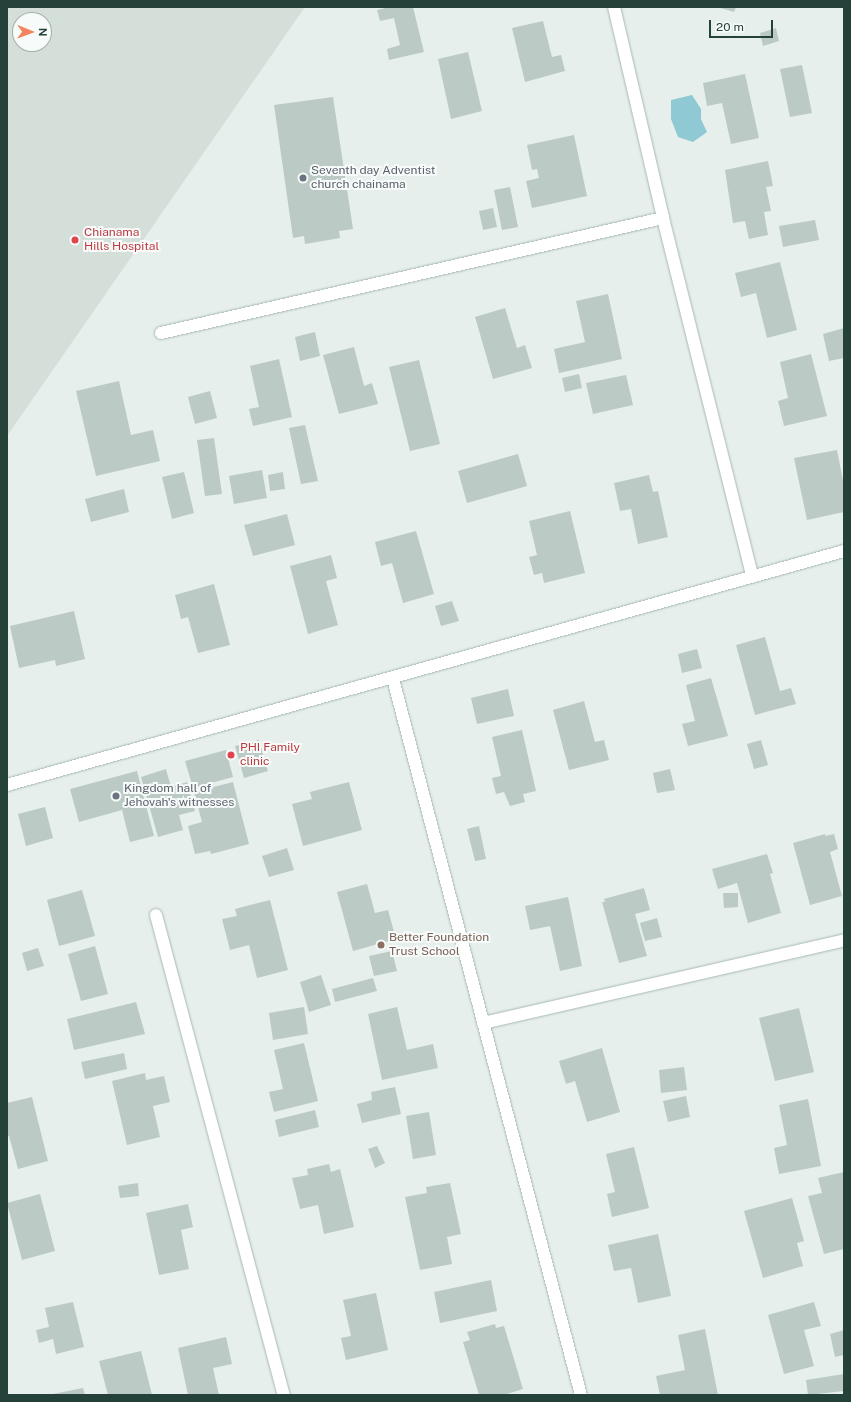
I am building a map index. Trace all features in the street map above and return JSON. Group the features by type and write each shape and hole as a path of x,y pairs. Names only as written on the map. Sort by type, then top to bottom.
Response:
{"street":[{"path":"614,7 752,576"},
{"path":"160,332 664,218"},
{"path":"7,785 393,679 844,551"},
{"path":"393,679 581,1395"},
{"path":"156,915 284,1395"},
{"path":"483,1023 844,940"}],"shaded area":[{"name":"Chianama Hills Hospital","path":"7,7 305,7 7,436"}],"water":[{"path":"692,95 701,109 701,119 707,132 693,142 678,137 671,119 671,100"}],"building":[{"path":"390,7 413,7 424,52 389,60 387,49 400,45 394,18 380,21 377,10"},
{"path":"717,7 736,7 734,12"},
{"path":"543,21 552,57 561,55 565,71 525,82 512,28"},
{"path":"776,28 779,41 763,46 760,33"},
{"path":"468,52 482,111 451,119 438,59"},
{"path":"802,65 812,113 790,117 780,69"},
{"path":"745,74 759,138 731,144 722,103 707,106 703,83"},
{"path":"333,97 353,229 339,231 340,238 305,244 304,236 293,238 274,105"},
{"path":"574,135 587,196 532,208 526,181 539,178 537,169 532,170 527,145"},
{"path":"768,161 773,186 766,187 771,211 764,212 768,235 749,239 745,221 733,223 725,170"},
{"path":"510,187 518,227 502,230 494,190"},
{"path":"493,208 497,227 483,230 479,211"},
{"path":"815,220 819,240 783,247 779,226"},
{"path":"780,262 797,330 767,338 756,293 741,297 735,273"},
{"path":"608,294 622,359 559,373 554,349 585,342 576,301"},
{"path":"505,308 517,348 525,345 532,368 493,379 475,317"},
{"path":"844,328 844,358 829,361 823,334"},
{"path":"315,332 320,356 300,361 295,337"},
{"path":"354,347 364,386 372,383 378,404 339,414 323,355"},
{"path":"811,354 827,416 784,426 778,401 788,398 780,362"},
{"path":"279,359 292,417 253,426 249,409 259,407 250,366"},
{"path":"419,360 440,444 410,451 389,367"},
{"path":"579,374 582,388 565,392 562,378"},
{"path":"626,375 633,405 593,414 586,383"},
{"path":"119,381 131,435 153,430 160,461 96,476 76,391"},
{"path":"210,391 217,418 195,424 188,397"},
{"path":"305,425 318,481 301,484 289,428"},
{"path":"214,438 222,494 205,496 197,440"},
{"path":"837,450 844,486 844,512 807,520 794,458"},
{"path":"518,454 527,486 467,503 458,471"},
{"path":"262,470 267,498 234,504 229,476"},
{"path":"184,472 194,513 172,519 162,477"},
{"path":"283,472 285,489 270,491 268,475"},
{"path":"649,475 653,492 658,491 668,537 638,544 631,509 620,511 614,483"},
{"path":"124,489 129,512 91,522 85,499"},
{"path":"570,511 585,573 544,583 542,573 534,575 529,557 537,555 529,521"},
{"path":"287,514 295,545 253,556 244,525"},
{"path":"416,531 434,594 403,603 392,563 381,566 375,542"},
{"path":"331,555 337,578 326,581 338,625 308,634 290,566"},
{"path":"214,584 230,645 198,653 188,617 181,619 175,595"},
{"path":"452,601 459,621 441,626 435,606"},
{"path":"74,611 85,659 56,666 55,660 19,668 10,626"},
{"path":"765,637 780,691 791,688 796,704 755,715 736,645"},
{"path":"697,649 702,668 682,673 678,654"},
{"path":"711,678 728,736 688,746 682,724 695,721 686,685"},
{"path":"508,689 514,716 477,724 471,698"},
{"path":"584,701 595,742 604,740 609,760 569,770 553,710"},
{"path":"522,730 536,791 523,794 525,802 510,806 504,792 496,794 492,778 501,776 492,737"},
{"path":"259,740 268,771 244,778 235,746"},
{"path":"761,740 768,765 754,769 747,744"},
{"path":"226,750 233,777 193,788 185,761"},
{"path":"166,769 171,787 187,782 195,811 179,815 183,830 158,837 141,777"},
{"path":"670,769 675,790 657,793 653,773"},
{"path":"137,771 154,836 130,842 122,810 79,822 70,789"},
{"path":"233,782 249,844 211,854 210,851 195,854 188,826 202,822 194,792"},
{"path":"349,782 362,830 303,846 292,804 312,799 310,792"},
{"path":"45,807 53,838 26,846 18,814"},
{"path":"479,826 486,859 475,861 467,829"},
{"path":"825,834 825,836 834,834 838,849 830,852 842,896 810,905 793,843"},
{"path":"287,848 294,870 269,877 262,856"},
{"path":"767,854 773,873 770,874 781,913 748,923 737,883 718,889 712,869"},
{"path":"367,884 375,913 388,910 396,939 353,951 337,892"},
{"path":"644,888 650,910 635,914 647,956 619,963 602,902 605,902 604,899"},
{"path":"82,890 95,936 59,946 47,900"},
{"path":"723,893 738,893 738,907 724,908"},
{"path":"568,897 582,966 560,971 550,926 530,930 525,906"},
{"path":"270,900 288,970 257,978 249,945 230,950 222,919 237,916 235,909"},
{"path":"657,918 662,937 645,941 640,923"},
{"path":"95,946 108,994 81,1001 68,954"},
{"path":"38,948 44,966 27,971 22,953"},
{"path":"392,951 397,971 374,976 369,956"},
{"path":"321,975 331,1005 309,1012 300,982"},
{"path":"373,978 377,991 335,1002 332,989"},
{"path":"136,1002 145,1034 74,1050 67,1019"},
{"path":"304,1007 308,1034 273,1040 269,1013"},
{"path":"397,1007 407,1050 433,1044 438,1068 382,1080 368,1014"},
{"path":"799,1008 814,1072 775,1081 759,1018"},
{"path":"304,1043 318,1101 274,1112 269,1092 283,1089 274,1050"},
{"path":"602,1048 620,1112 587,1122 575,1081 566,1084 559,1061"},
{"path":"124,1053 127,1069 85,1079 81,1062"},
{"path":"684,1067 687,1090 661,1093 659,1070"},
{"path":"145,1073 146,1080 164,1076 170,1102 153,1106 160,1137 127,1145 112,1081"},
{"path":"395,1087 401,1114 362,1123 357,1104 372,1100 371,1092"},
{"path":"686,1096 690,1117 668,1122 663,1101"},
{"path":"32,1097 48,1161 18,1169 9,1136 7,1136 7,1103"},
{"path":"808,1099 821,1166 779,1174 774,1148 787,1145 779,1105"},
{"path":"315,1110 319,1127 279,1137 275,1120"},
{"path":"429,1112 436,1155 413,1159 406,1116"},
{"path":"377,1146 385,1163 375,1168 368,1149"},
{"path":"634,1147 649,1208 612,1217 607,1194 615,1192 606,1154"},
{"path":"329,1164 331,1172 340,1169 354,1227 324,1234 318,1205 300,1209 292,1178 308,1175 307,1169"},
{"path":"844,1172 844,1249 824,1254 808,1196 822,1193 818,1178"},
{"path":"138,1183 139,1196 120,1198 118,1186"},
{"path":"450,1183 461,1234 447,1237 452,1264 420,1270 405,1197 427,1193 426,1187"},
{"path":"40,1194 55,1251 22,1260 7,1203"},
{"path":"792,1198 804,1241 797,1243 803,1266 763,1278 744,1211"},
{"path":"188,1204 193,1227 181,1230 189,1269 159,1275 146,1213"},
{"path":"658,1234 671,1296 638,1303 631,1268 614,1271 608,1245"},
{"path":"491,1280 497,1311 440,1323 434,1292"},
{"path":"376,1293 388,1350 346,1360 341,1338 351,1336 343,1300"},
{"path":"73,1302 84,1347 56,1354 53,1339 39,1343 36,1330 49,1327 45,1308"},
{"path":"814,1302 821,1326 804,1330 814,1366 784,1374 768,1315"},
{"path":"495,1324 496,1328 504,1326 523,1389 504,1395 479,1395 463,1342 470,1340 467,1332"},
{"path":"705,1329 718,1395 660,1395 656,1376 685,1370 678,1335"},
{"path":"844,1330 844,1355 835,1357 830,1334"},
{"path":"226,1337 232,1364 213,1368 219,1395 188,1395 178,1348"},
{"path":"141,1351 152,1395 108,1395 99,1361"},
{"path":"844,1374 844,1391 808,1395 806,1380"},
{"path":"83,1388 85,1395 53,1395 53,1394"}],"place":[{"name":"Seventh day Adventist church chainama","path":"303,178"},
{"name":"Chianama Hills Hospital","path":"75,240"},
{"name":"PHI Family clinic","path":"231,755"},
{"name":"Kingdom hall of Jehovah's witnesses","path":"116,796"},
{"name":"Better Foundation Trust School","path":"381,945"}]}
